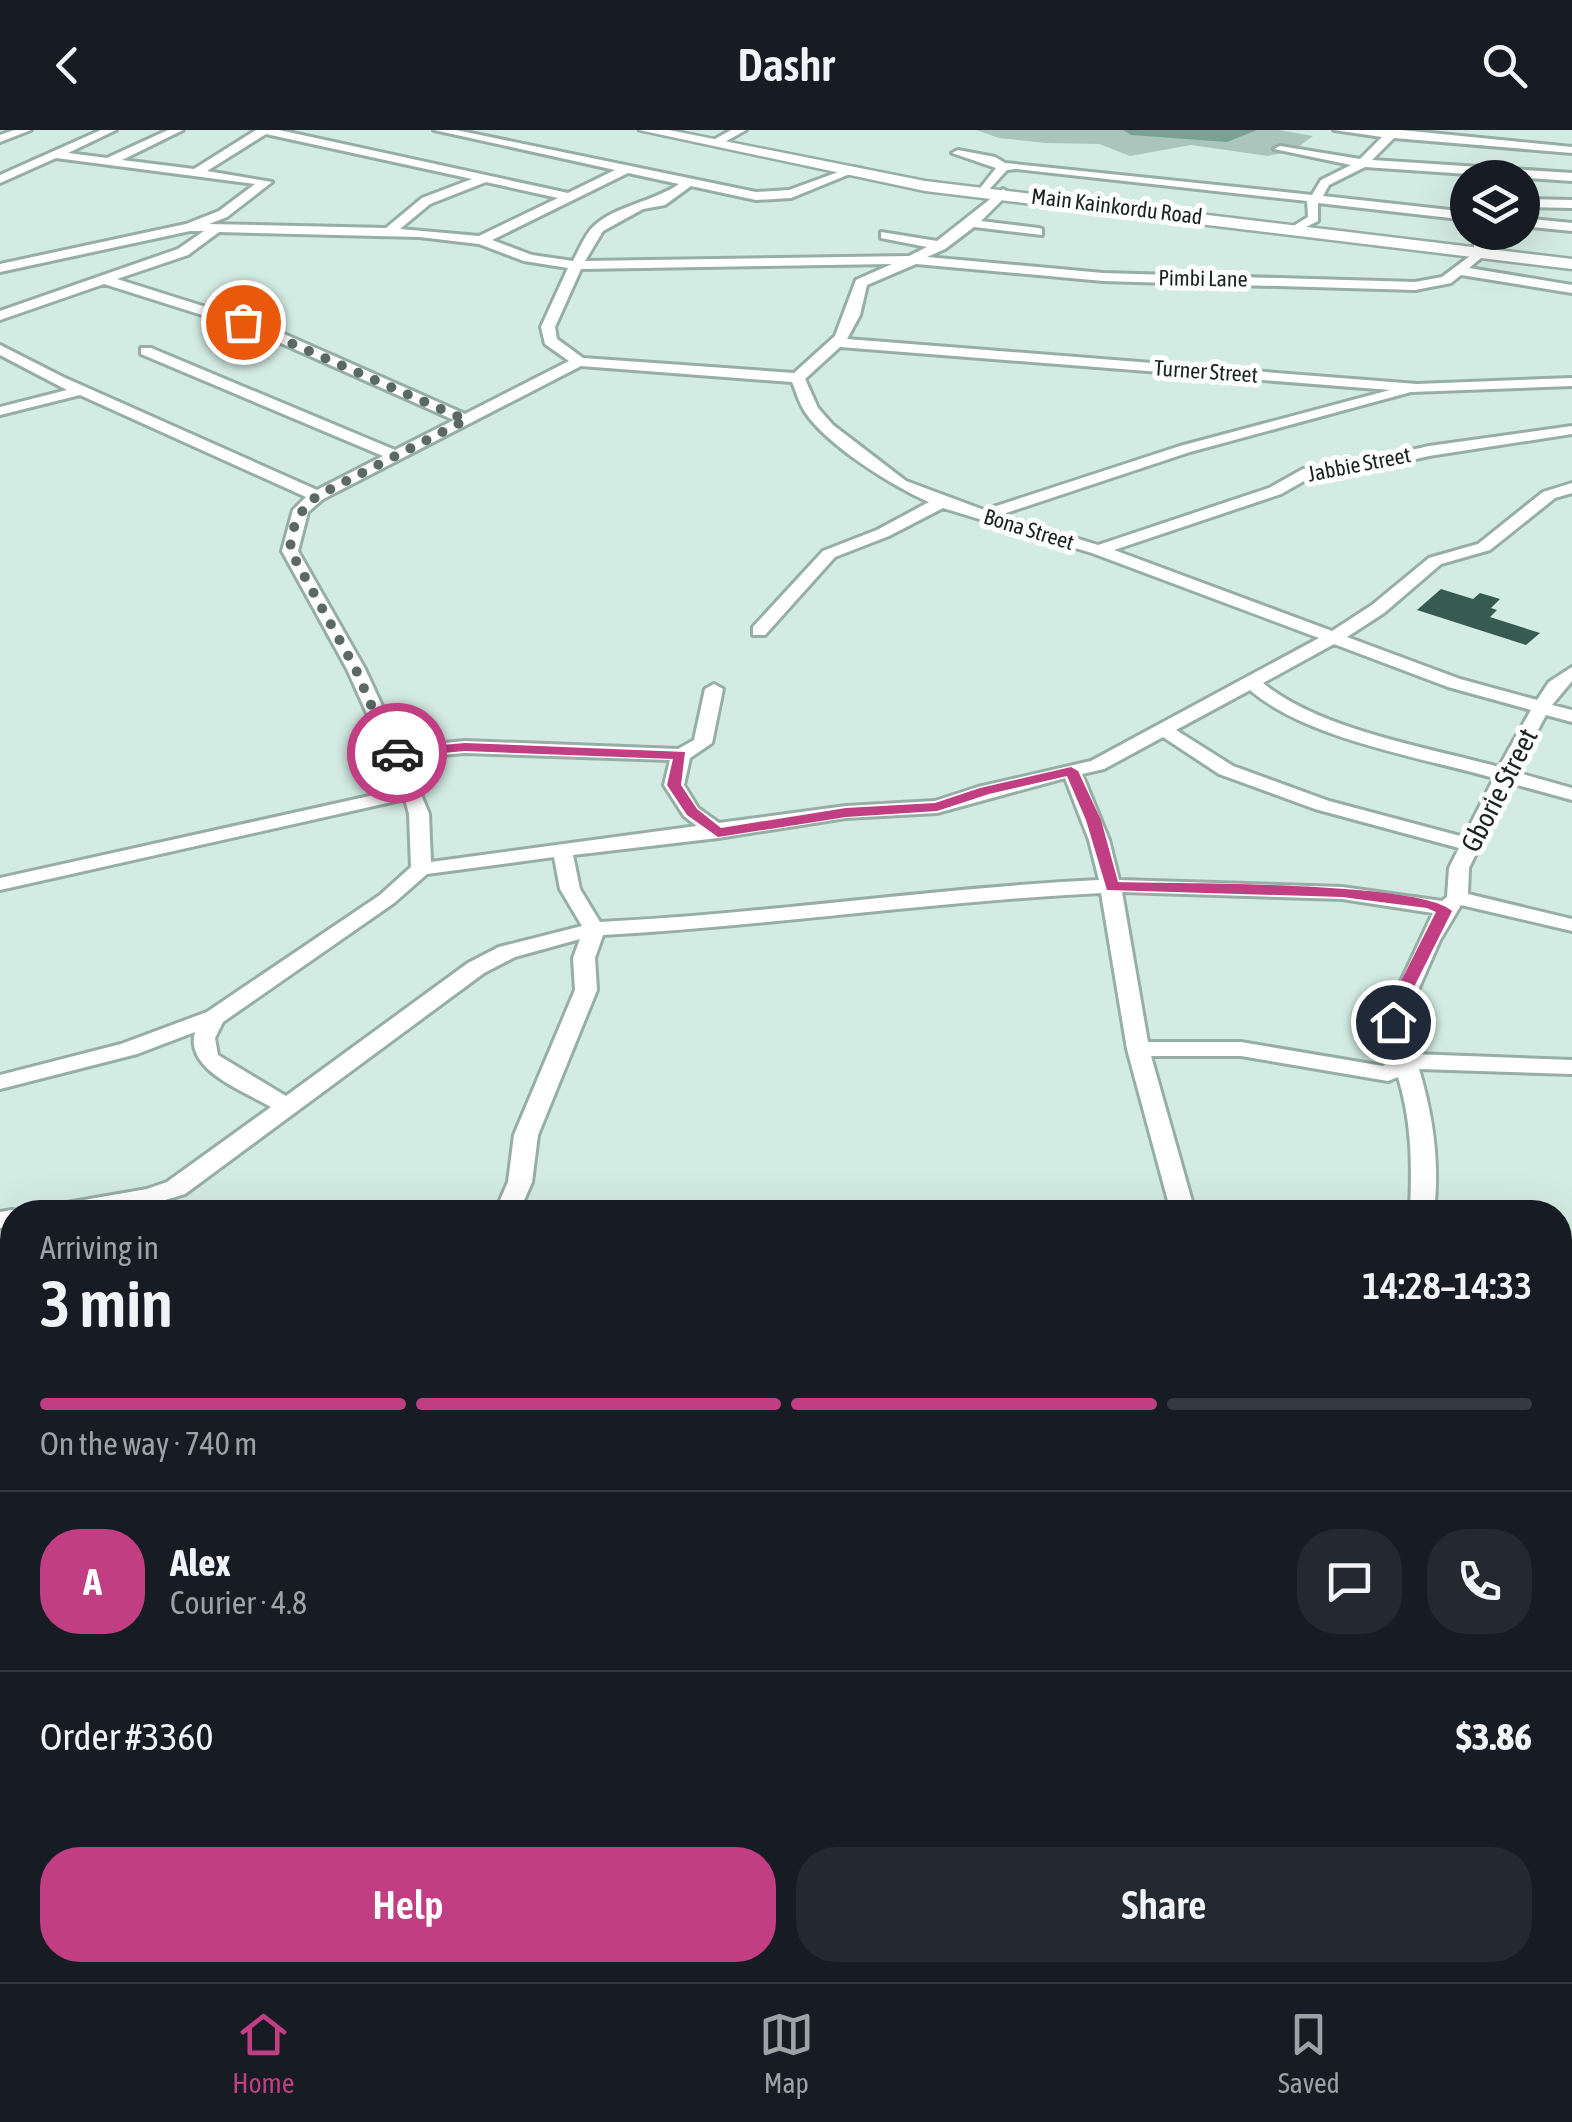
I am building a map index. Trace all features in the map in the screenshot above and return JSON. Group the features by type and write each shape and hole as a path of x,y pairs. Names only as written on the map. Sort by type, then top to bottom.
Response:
{"main road":[{"path":"646,130 783,156"},
{"name":"Main Kainkordu Road","path":"668,132 853,170 995,193 1299,230 1450,243"},
{"name":"Main Kainkordu Road","path":"995,193 1218,220"},
{"name":"Main Kainkordu Road","path":"1502,250 1572,263"}],"street":[{"path":"0,139 25,130"},
{"path":"0,178 110,130"},
{"path":"108,162 177,130"},
{"path":"196,173 263,130 571,198"},
{"path":"440,130 756,196 778,196 853,170"},
{"path":"720,141 740,130"},
{"path":"1340,130 1572,150"},
{"path":"1512,130 1520,160"},
{"path":"1299,230 1314,218 1314,198 1325,184 1364,163 1392,133"},
{"path":"1280,150 1364,163 1450,168"},
{"path":"958,153 991,159 1003,167 1016,164 1450,214"},
{"path":"0,268 190,227 223,214 266,182 57,155"},
{"path":"420,869 419,814 412,792 356,670 290,550 301,510 317,496 579,362 797,378 839,343 856,314 861,283 916,260 971,223 995,193 1003,167"},
{"path":"481,240 626,169"},
{"path":"1540,174 1572,176"},
{"path":"390,231 426,201 486,178"},
{"path":"579,362 548,336 556,306 576,265 598,230 639,206 661,202 688,182"},
{"path":"1400,208 1417,202 1450,202"},
{"path":"1540,203 1572,204"},
{"path":"971,223 1038,232"},
{"path":"1540,224 1572,227"},
{"name":"Pimbi Lane","path":"190,227 390,231 481,240 529,258 576,265 916,260 1103,277 1337,280 1415,286 1446,280 1462,271 1477,250"},
{"path":"0,316 183,252 215,229"},
{"path":"885,235 941,246"},
{"path":"1462,271 1572,289"},
{"path":"105,280 261,329 466,420"},
{"name":"Turner Street","path":"839,343 1417,388 1569,386"},
{"path":"0,348 317,496"},
{"path":"146,351 395,456"},
{"name":"Bona Street","path":"797,378 811,410 828,428 900,484 940,502 1098,550 1336,636 1454,684 1572,716"},
{"path":"984,515 1204,444 1417,388"},
{"path":"0,411 83,390"},
{"name":"Jabbie Street","path":"1098,550 1276,491 1308,472 1341,470 1430,450 1572,430"},
{"path":"0,1082 130,1049 215,1017 387,899 420,869 846,812 937,807 985,790 1122,755 1336,636 1378,609 1435,561 1484,547 1548,495 1572,488"},
{"path":"758,631 829,554 883,534 940,502"},
{"name":"Gborie Street","path":"1423,1200 1421,1114 1393,1022 1403,993 1451,904 1459,868 1505,773 1556,686 1572,672"},
{"path":"1250,681 1275,702 1316,722 1572,794"},
{"path":"392,753 465,747 680,755 703,744 714,689"},
{"path":"1163,730 1226,770 1322,805 1470,845"},
{"path":"680,755 674,785 692,812 718,832"},
{"path":"1071,771 1094,820 1112,886 1138,1049 1180,1200"},
{"path":"0,884 412,792"},
{"path":"512,1200 520,1182 526,1135 586,990 584,958 594,929 570,889 562,848"},
{"path":"132,1200 176,1188 491,958 594,929 708,923 1029,890 1112,886 1342,893 1451,904 1572,925"},
{"path":"215,1017 203,1035 203,1050 209,1060 284,1106"},
{"path":"1138,1049 1241,1049 1388,1074 1402,1061 1572,1067"}],"green space":[{"path":"976,130 1279,130 1313,136 1293,151 1268,156 1191,145 1130,156 1099,144 999,138"}],"building":[{"path":"1441,589 1473,599 1480,593 1500,599 1491,608 1497,610 1490,617 1540,633 1526,645 1417,610"}],"waterway":[{"path":"1131,130 1227,137 1249,130"}],"way so far":[{"path":"243,322 466,420 317,496 301,510 294,523 290,550 356,670 392,753 397,753"}],"route":[{"path":"397,753 465,747 680,755 674,785 692,812 718,832 846,812 937,807 985,790 1071,771 1094,820 1112,886 1388,896 1431,904 1444,911 1403,993 1393,1022"}]}
